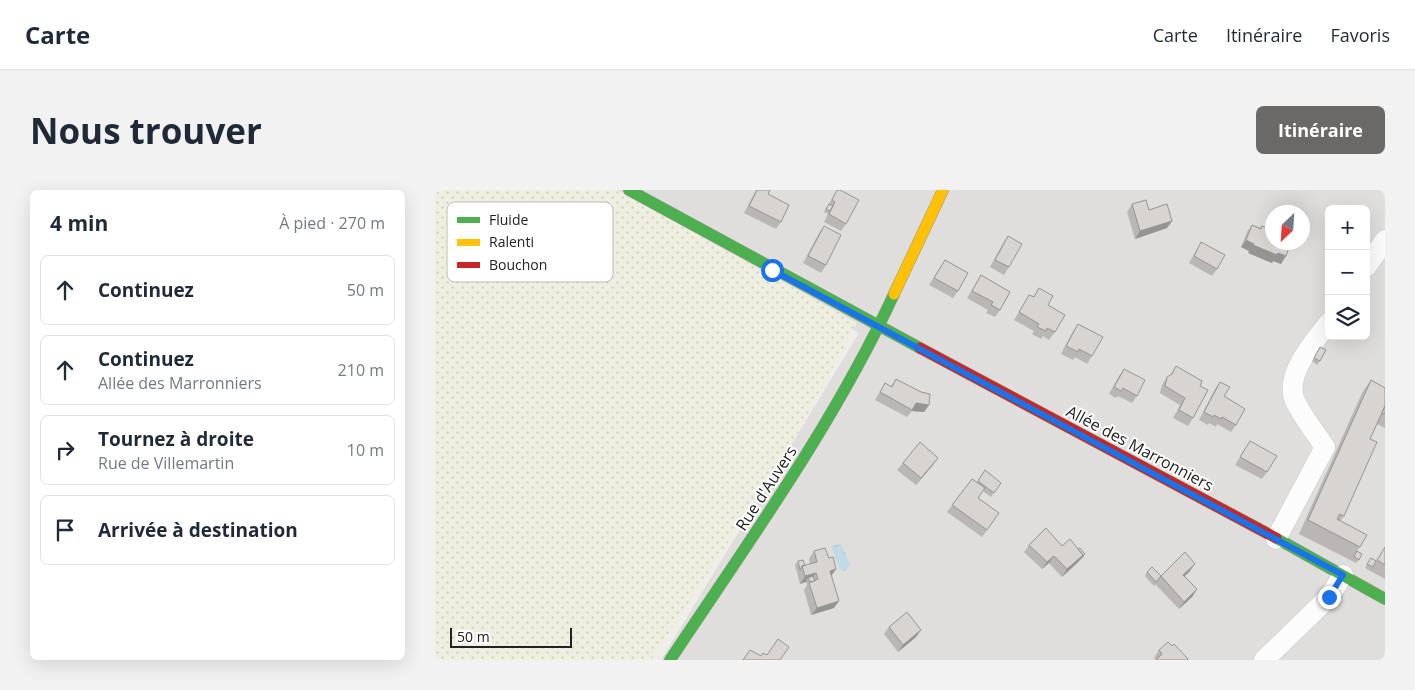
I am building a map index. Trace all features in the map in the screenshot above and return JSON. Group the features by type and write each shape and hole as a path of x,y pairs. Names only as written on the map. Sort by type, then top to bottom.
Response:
{"street":[{"name":"Allée des Marronniers","path":"629,190 879,327 1385,599"},
{"name":"Rue d'Auvers","path":"671,660 809,452 879,327 943,190"},
{"path":"1370,261 1385,240"},
{"path":"1276,539 1325,447 1293,394 1299,365 1325,328"},
{"path":"1264,660 1329,597 1343,575"}],"shaded area":[{"path":"604,190 1385,190 1385,660 661,660 859,333"}],"green space":[{"path":"435,190 617,190 857,323 788,451 651,660 435,660"}],"water":[{"path":"841,543 850,565 845,571 840,569 831,547"}],"building":[{"path":"757,190 770,190 768,194 789,205 781,222 749,206"},
{"path":"837,190 859,200 846,224 829,214 835,202 832,200"},
{"path":"1146,200 1149,210 1167,204 1172,221 1140,231 1132,204"},
{"path":"829,204 833,206 830,211 826,209"},
{"path":"1252,225 1261,229 1262,226 1265,227 1265,250 1246,240"},
{"path":"824,226 841,235 826,265 808,256"},
{"path":"1008,236 1022,244 1009,267 995,260"},
{"path":"1201,242 1225,255 1217,269 1194,256"},
{"path":"1265,250 1288,250 1286,256 1278,253 1277,255"},
{"path":"945,260 968,273 958,291 934,278"},
{"path":"981,275 1010,292 1000,310 991,305 993,302 972,291"},
{"path":"1039,288 1053,296 1048,305 1065,315 1055,332 1047,328 1046,331 1037,327 1039,324 1019,312 1029,295 1034,297"},
{"path":"1078,324 1103,337 1092,356 1079,349 1078,352 1066,346"},
{"path":"1320,347 1326,350 1320,361 1314,358"},
{"path":"1176,366 1202,381 1200,386 1208,390 1193,418 1179,410 1185,398 1165,386 1167,377 1172,374"},
{"path":"1124,369 1145,380 1137,396 1123,388 1121,391 1114,387"},
{"path":"896,379 921,392 930,394 929,405 916,403 912,410 880,392 885,383 892,387"},
{"path":"1371,380 1385,388 1385,406 1370,439 1377,442 1344,516 1340,514 1337,519 1367,535 1360,547 1308,520"},
{"path":"1220,382 1230,387 1224,396 1245,409 1236,425 1222,417 1221,419 1214,415 1213,417 1204,412"},
{"path":"1250,441 1277,456 1267,472 1240,457"},
{"path":"920,442 938,458 921,478 903,463"},
{"path":"985,470 1001,483 994,493 978,481"},
{"path":"972,479 985,488 978,498 999,513 987,530 952,505"},
{"path":"1046,528 1062,546 1070,539 1083,555 1067,569 1054,556 1047,562 1029,545"},
{"path":"1385,547 1385,565 1377,560"},
{"path":"825,548 829,558 833,557 836,569 830,571 839,601 817,608 809,583 818,579 816,573 805,576 802,566 817,562 814,551"},
{"path":"1080,548 1085,554 1081,558 1083,555 1078,549"},
{"path":"1357,551 1362,554 1359,560 1354,556"},
{"path":"1185,552 1195,564 1183,575 1197,589 1184,602 1161,576"},
{"path":"1371,558 1376,561 1373,567 1367,564"},
{"path":"803,560 805,566 802,566 800,570 798,561"},
{"path":"1152,567 1161,576 1156,582 1147,572"},
{"path":"813,576 815,581 810,582 808,578"},
{"path":"907,612 921,630 903,645 889,627"},
{"path":"778,639 789,647 780,660 743,660 750,650 761,656 763,653 767,655"},
{"path":"1168,642 1172,646 1174,644 1188,659 1156,660 1162,654 1159,650"}],"traffic: fast":[{"path":"629,190 920,348"},
{"path":"670,660 818,436 845,389 894,294"},
{"path":"1276,538 1385,599"}],"traffic: slow":[{"path":"894,294 943,190"}],"traffic: jam":[{"path":"920,348 1276,538"}],"route":[{"path":"772,270 1343,575 1329,597"}]}
